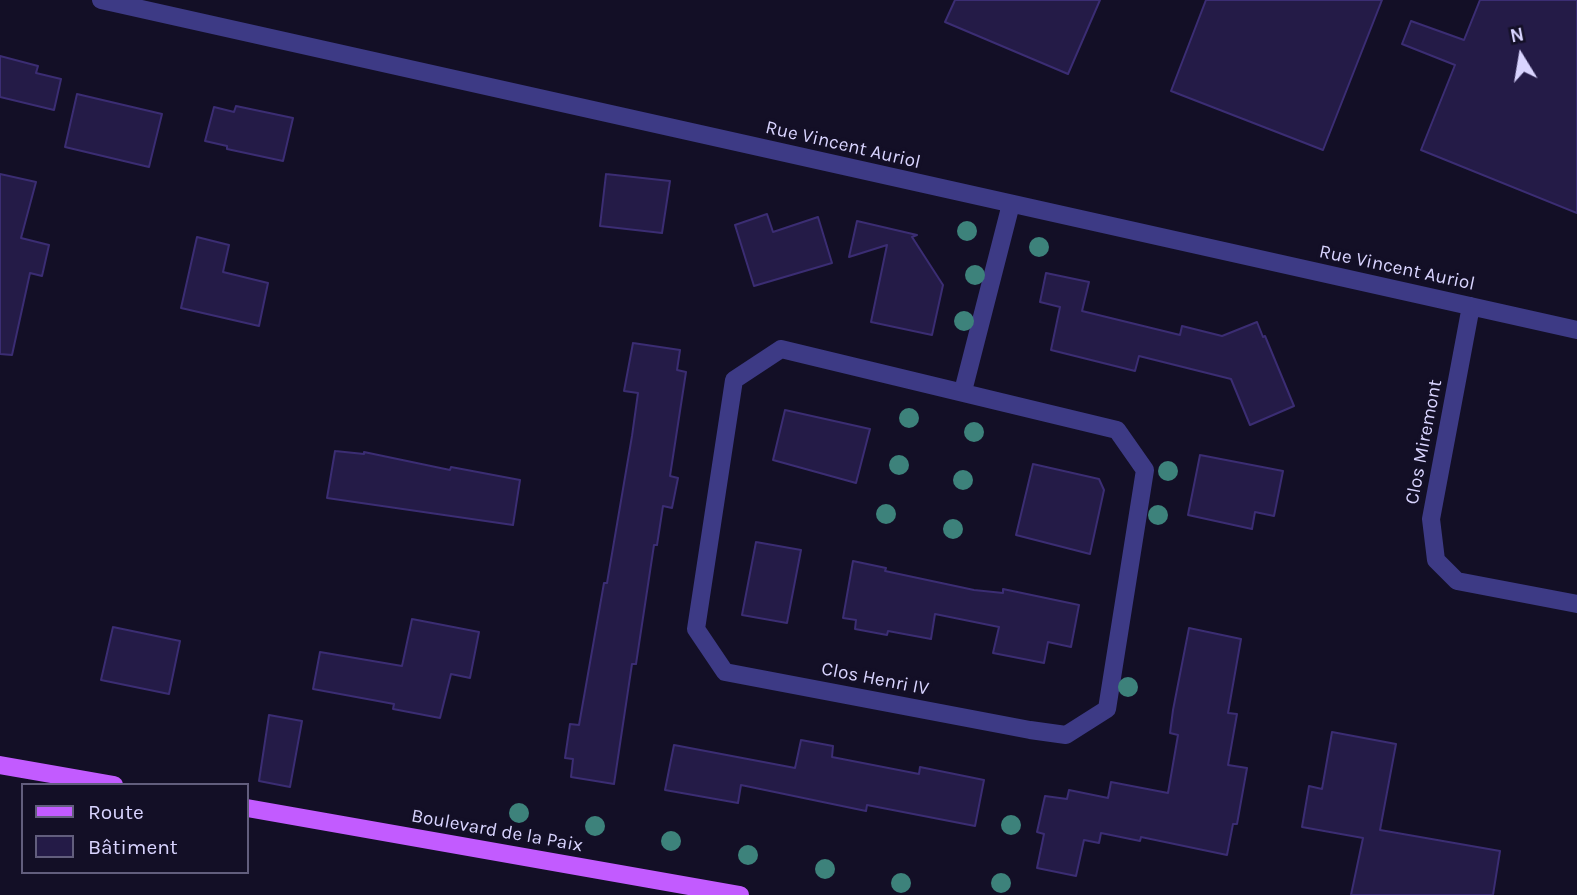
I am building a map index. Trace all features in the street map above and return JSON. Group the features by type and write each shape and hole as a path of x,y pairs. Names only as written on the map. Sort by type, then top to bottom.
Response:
{"main road":[{"path":"0,765 103,783"},
{"name":"Boulevard de la Paix","path":"248,808 740,895"}],"street":[{"name":"Rue Vincent Auriol","path":"101,0 1577,330"},
{"path":"963,391 1011,204"},
{"name":"Clos Miremont","path":"1471,306 1431,519 1436,560 1457,581 1577,604"},
{"name":"Clos Henri IV","path":"781,349 963,391 1117,430 1145,470 1107,709 1066,735 725,672 696,629 734,380 781,349"}],"building":[{"path":"955,0 1100,0 1068,74 945,22"},
{"path":"1206,0 1382,0 1323,150 1171,91"},
{"path":"1480,0 1577,0 1577,213 1421,150 1455,65 1402,44 1411,21 1464,40"},
{"path":"0,56 38,66 36,73 61,79 54,110 0,97"},
{"path":"77,94 162,114 149,167 65,147"},
{"path":"236,106 293,118 283,161 227,149 227,146 205,141 214,107 234,112"},
{"path":"0,174 36,182 21,238 49,245 42,276 30,273 12,355 0,354"},
{"path":"606,174 670,181 662,233 600,226"},
{"path":"767,214 773,232 818,217 832,263 754,286 735,225"},
{"path":"857,221 917,235 912,237 943,285 932,335 871,322 887,245 849,257"},
{"path":"197,237 229,245 223,272 268,283 259,326 181,308"},
{"path":"1046,273 1089,282 1082,311 1180,335 1182,326 1222,336 1257,322 1294,406 1250,425 1231,379 1139,356 1135,371 1051,350 1060,307 1040,302"},
{"path":"633,343 680,350 677,370 686,372 670,476 678,478 672,508 663,506 657,545 654,545 614,784 571,777 573,759 565,758 570,724 579,725 632,436 638,393 624,391"},
{"path":"785,410 870,429 856,483 773,460"},
{"path":"335,451 364,452 450,470 451,467 520,480 513,525 327,498"},
{"path":"1200,455 1283,471 1274,516 1255,512 1252,529 1188,515"},
{"path":"1033,464 1099,479 1104,490 1090,554 1016,535"},
{"path":"756,542 801,550 787,623 742,615"},
{"path":"853,561 886,568 885,571 974,590 1003,593 1003,589 1079,605 1071,647 1048,642 1044,663 993,653 999,627 935,614 931,639 888,631 887,635 855,629 856,620 843,618"},
{"path":"412,619 479,632 470,678 451,674 440,718 393,709 394,704 313,689 320,652 402,666"},
{"path":"113,627 180,641 169,694 101,680"},
{"path":"1189,628 1241,639 1228,713 1237,714 1228,765 1247,768 1237,824 1233,824 1227,855 1141,837 1140,841 1101,833 1099,843 1084,840 1076,876 1037,868 1044,834 1037,832 1045,796 1067,799 1069,790 1108,798 1111,782 1168,793 1178,735 1170,733"},
{"path":"269,715 302,721 290,787 259,781"},
{"path":"1332,732 1396,744 1380,830 1500,851 1493,895 1351,895 1363,838 1302,827 1309,786 1322,789"},
{"path":"801,740 833,746 832,757 919,774 920,767 984,780 975,826 867,805 866,811 741,785 738,803 665,790 674,745 795,768"}]}
